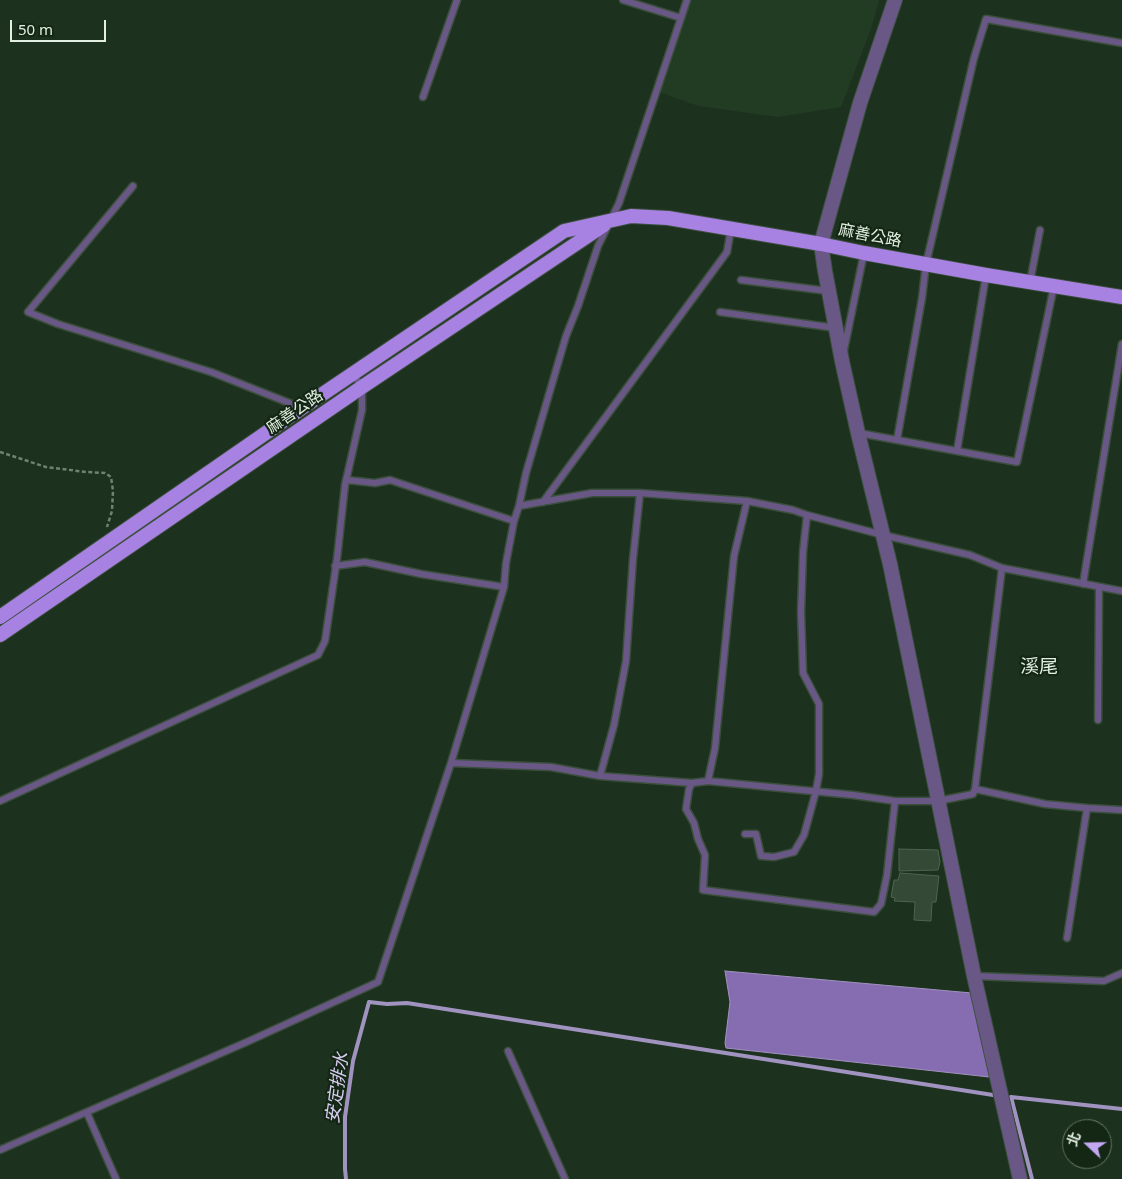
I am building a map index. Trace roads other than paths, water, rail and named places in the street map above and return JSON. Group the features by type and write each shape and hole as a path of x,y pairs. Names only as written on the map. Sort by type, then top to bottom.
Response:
{"main road":[{"name":"麻善公路","path":"0,616 353,373 564,231 631,216 654,216 822,244 986,275 1122,297"},
{"name":"麻善公路","path":"0,635 362,387 611,220"}],"street":[{"path":"895,0 860,103 822,244 825,271 842,360 883,535 974,976 1020,1179"}],"lane":[{"path":"424,97 456,0"},
{"path":"623,0 681,18"},
{"path":"0,1150 249,1041 378,982 452,763 504,587 506,563 514,521 566,336 598,246 625,186 687,0"},
{"path":"897,440 922,298 926,264 974,58 986,19 1122,43"},
{"path":"133,186 28,312 58,324 211,372 302,408"},
{"path":"543,502 726,252 731,228"},
{"path":"1030,282 1040,230"},
{"path":"842,360 864,253"},
{"path":"957,451 986,275"},
{"path":"741,280 830,291"},
{"path":"858,433 1017,462 1054,286"},
{"path":"720,312 836,328"},
{"path":"1083,584 1122,344"},
{"path":"0,801 318,656 325,641 346,480 362,410 362,387 353,373"},
{"path":"346,480 375,482 390,480 514,521"},
{"path":"519,506 592,493 640,493 747,501 793,510 883,535 970,555 1002,568 1122,591"},
{"path":"600,776 614,725 626,661 640,493"},
{"path":"708,782 715,748 734,556 747,501"},
{"path":"745,834 756,834 761,856 774,856 794,852 804,835 816,791 819,774 819,704 803,673 801,620 803,552 807,515"},
{"path":"336,566 365,562 421,574 504,587"},
{"path":"452,763 551,767 600,776 816,791 895,801 938,801 973,794 1002,568"},
{"path":"1098,720 1099,587"},
{"path":"692,783 686,809 694,823 705,855 703,890 874,912 881,904 883,897 895,801"},
{"path":"975,789 1045,804 1122,810"},
{"path":"1067,938 1087,808"},
{"path":"974,976 1104,981 1122,973"},
{"path":"508,1051 565,1179"},
{"path":"87,1113 116,1179"}],"waterway":[{"name":"安定排水","path":"346,1179 345,1117 353,1061 369,1002 387,1004 407,1003 993,1095"},
{"path":"1032,1179 1011,1097 1122,1109"}],"district":[{"name":"溪尾","path":"1039,668"}]}
